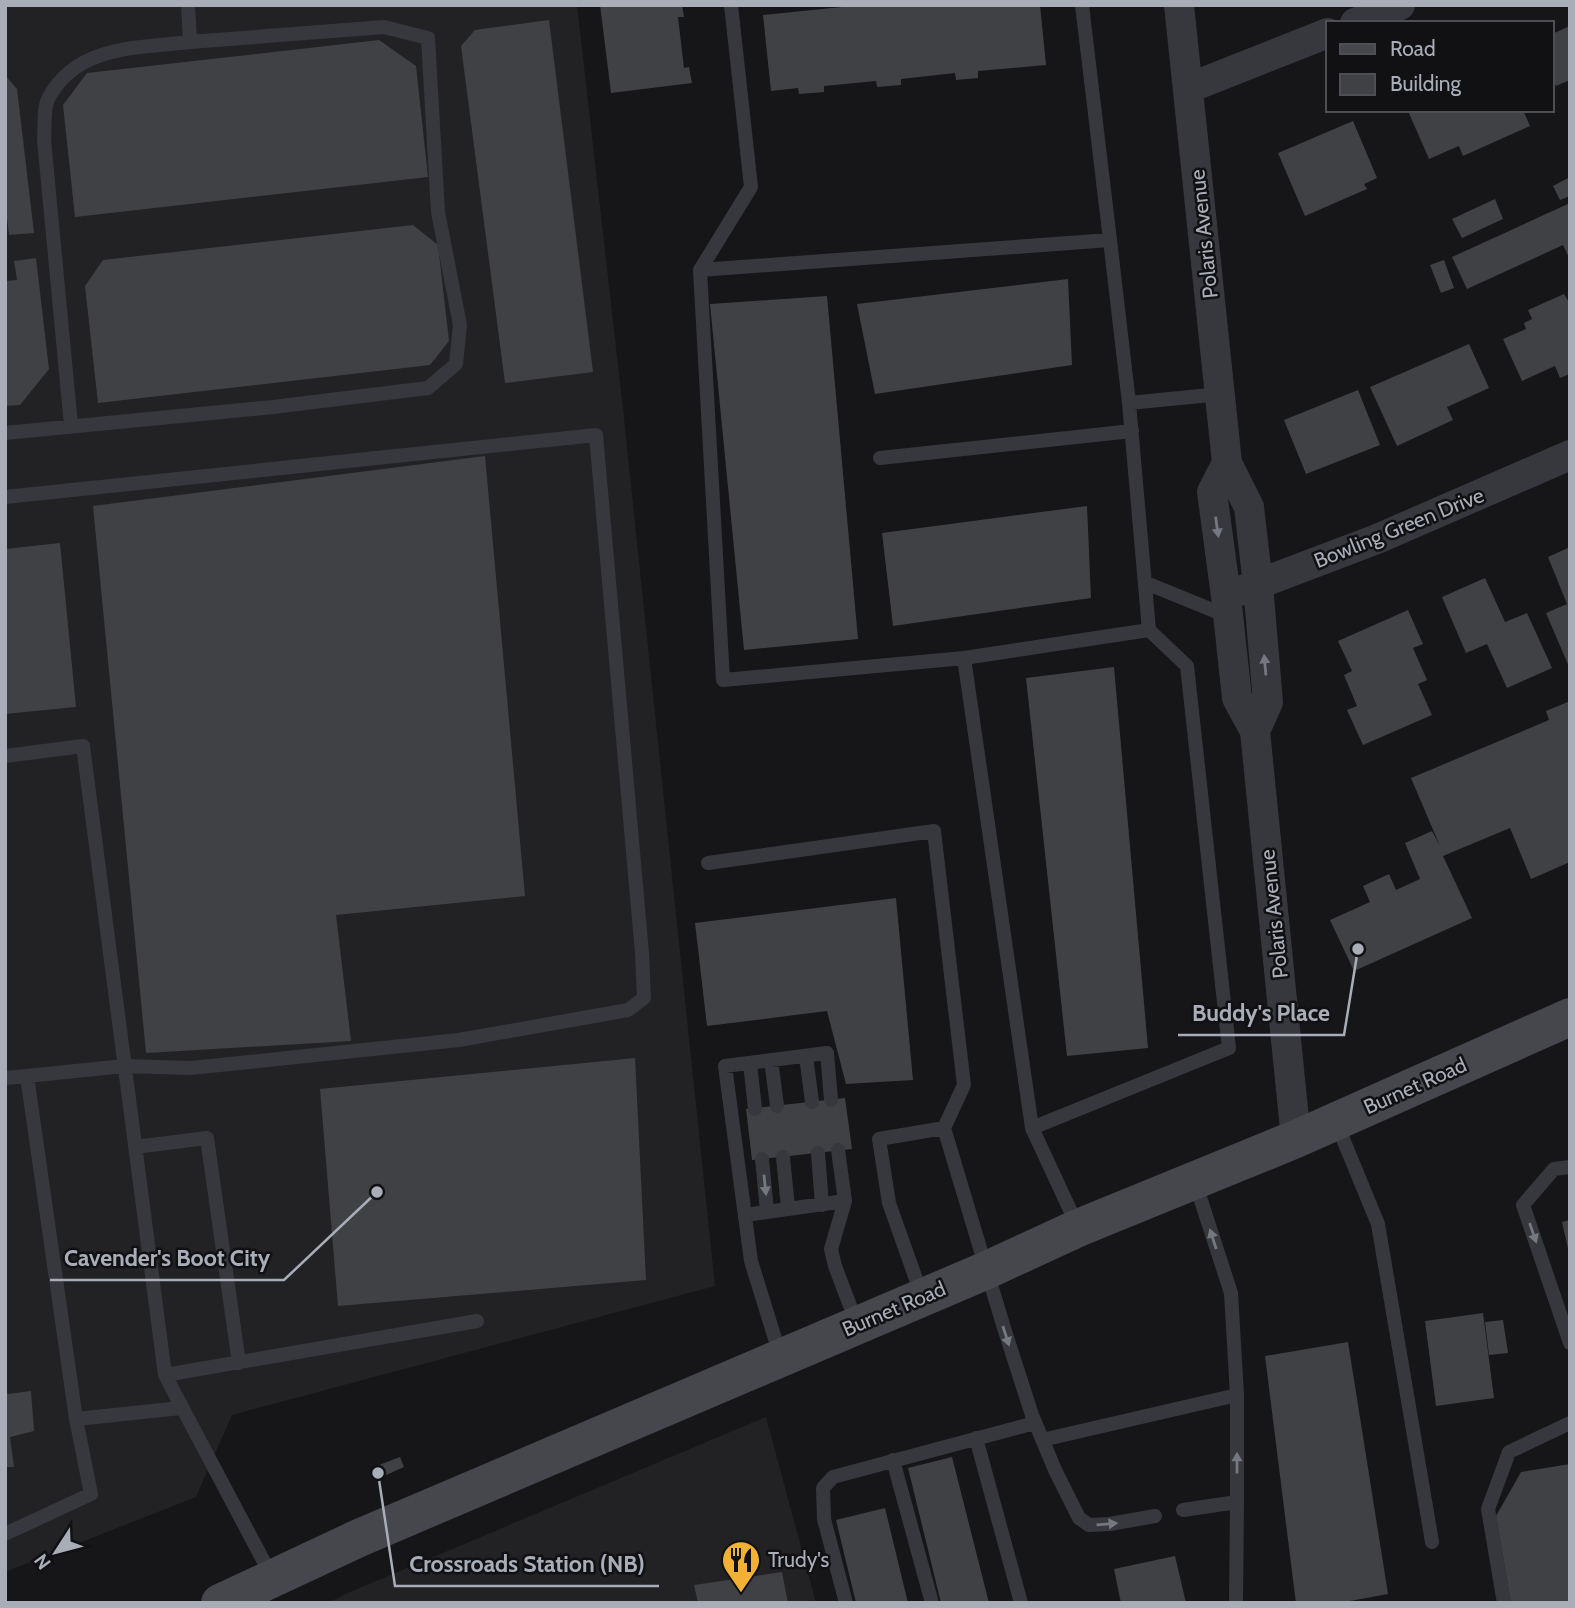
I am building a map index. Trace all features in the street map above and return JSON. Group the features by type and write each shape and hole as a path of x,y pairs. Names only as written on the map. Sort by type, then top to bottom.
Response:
{"main road":[{"name":"Burnet Road","path":"220,1603 359,1538 987,1270 1078,1228 1296,1139 1570,1017"}],"street":[{"name":"Polaris Avenue","path":"1179,5 1227,463 1249,507 1258,585 1268,702 1255,731"},
{"path":"1360,21 1400,5"},
{"path":"1189,88 1326,34"},
{"name":"Bowling Green Drive","path":"1227,606 1258,585 1377,538 1570,455"},
{"name":"Polaris Avenue","path":"1227,463 1212,492 1237,698 1255,731 1296,1139"}],"lane":[{"path":"188,5 190,43"},
{"path":"731,5 751,187 700,270 723,680 964,657 1149,630"},
{"path":"1032,1128 1229,1048 1187,666 1149,630 1129,403 1082,5"},
{"path":"5,433 273,407 428,388 456,363 460,325 438,212 428,38 384,27 109,51 73,67 48,98 44,140 71,425"},
{"path":"700,270 1110,240"},
{"path":"1129,403 1220,394"},
{"path":"880,458 1132,432"},
{"path":"5,497 596,435 644,998 628,1010 459,1040 191,1069 124,1066 5,1078"},
{"path":"1146,583 1227,606"},
{"path":"964,657 1032,1128 1078,1228"},
{"path":"5,756 83,746 164,1376 273,1578"},
{"path":"708,863 934,831 964,1085 944,1128 1035,1423 1079,1518 1089,1525 1155,1516"},
{"path":"781,1358 751,1261 725,1066 827,1053 831,1100"},
{"path":"806,1056 812,1102"},
{"path":"771,1060 777,1106"},
{"path":"750,1063 755,1109"},
{"path":"5,1534 91,1494 76,1419 27,1076"},
{"path":"1336,1121 1378,1224 1432,1542"},
{"path":"922,1297 889,1203 879,1139 944,1128"},
{"path":"135,1147 207,1138 239,1363"},
{"path":"838,1150 845,1201 831,1249 857,1324"},
{"path":"818,1153 822,1205"},
{"path":"783,1157 788,1208"},
{"path":"762,1159 767,1212"},
{"path":"1570,1167 1554,1169 1523,1205 1570,1343"},
{"path":"1195,1181 1231,1293 1237,1395 1236,1603"},
{"path":"745,1215 845,1201"},
{"path":"164,1376 477,1321"},
{"path":"1042,1440 1237,1395"},
{"path":"76,1419 181,1408"},
{"path":"846,1603 824,1519 823,1488 833,1477 1035,1423"},
{"path":"1504,1603 1488,1508 1509,1452 1570,1423"},
{"path":"976,1438 1021,1603"},
{"path":"893,1460 932,1603"},
{"path":"1183,1510 1237,1502"}],"shaded area":[{"path":"577,5 623,409 715,1286 232,1415 196,1497 5,1572 5,6"},
{"path":"766,1417 816,1603 328,1603 343,1595"}],"building":[{"path":"600,5 682,5 684,17 678,17 684,68 689,67 692,83 611,93"},
{"path":"862,5 1040,5 1046,65 978,71 978,78 956,80 955,73 901,79 901,85 877,87 876,81 824,86 824,92 799,94 798,88 771,91 763,15"},
{"path":"549,20 593,372 505,383 461,46 475,30"},
{"path":"1570,26 1570,80 1556,86 1554,82 1554,33"},
{"path":"379,40 416,66 428,177 75,217 63,105 87,73"},
{"path":"5,75 17,89 34,233 9,235 5,201"},
{"path":"1408,112 1524,112 1530,126 1463,156 1459,146 1429,159"},
{"path":"1353,121 1377,178 1364,184 1367,189 1305,216 1278,153"},
{"path":"1570,177 1570,196 1560,200 1553,186"},
{"path":"1495,199 1503,219 1462,238 1452,219"},
{"path":"1570,203 1570,260 1563,245 1467,289 1452,257"},
{"path":"413,225 438,245 449,341 430,365 98,403 85,286 103,260"},
{"path":"36,258 49,369 20,405 5,406 5,281 17,280 14,261"},
{"path":"1444,260 1454,288 1441,293 1430,265"},
{"path":"1068,279 1072,365 875,394 857,304"},
{"path":"1564,294 1570,304 1570,374 1560,378 1555,366 1522,381 1503,339 1526,329 1524,323 1532,319 1528,310"},
{"path":"827,296 858,639 744,650 710,304"},
{"path":"1469,344 1489,388 1447,407 1453,420 1397,446 1370,387"},
{"path":"1358,390 1380,445 1306,474 1284,420"},
{"path":"485,456 525,896 336,915 351,1041 146,1053 93,506"},
{"path":"1087,506 1091,598 893,626 882,533"},
{"path":"60,543 76,707 5,714 5,549"},
{"path":"1570,547 1570,669 1546,613 1567,604 1548,557"},
{"path":"1485,578 1505,622 1527,613 1552,668 1507,688 1487,644 1466,653 1442,597"},
{"path":"1408,610 1423,644 1413,648 1427,680 1418,684 1432,715 1363,745 1347,710 1357,706 1344,675 1352,671 1338,641"},
{"path":"1114,667 1148,1048 1067,1056 1026,678"},
{"path":"1570,701 1570,862 1531,879 1510,828 1443,856 1472,918 1354,971 1330,920 1370,902 1363,886 1389,874 1396,890 1420,879 1405,843 1432,831 1440,846 1411,778 1549,720 1546,711"},
{"path":"896,898 913,1080 846,1084 827,1011 707,1026 695,923"},
{"path":"635,1058 646,1280 338,1306 320,1089"},
{"path":"845,1098 852,1149 752,1160 746,1109"},
{"path":"1570,1220 1570,1252 1569,1253 1562,1222"},
{"path":"1483,1313 1494,1398 1436,1406 1425,1321"},
{"path":"1503,1320 1508,1353 1489,1355 1485,1322"},
{"path":"1348,1342 1388,1594 1339,1603 1296,1603 1265,1356"},
{"path":"5,1388 8,1394 31,1391 34,1431 10,1437 14,1467 5,1467"},
{"path":"400,1457 404,1467 384,1476 379,1465"},
{"path":"952,1457 989,1603 941,1603 908,1468"},
{"path":"1570,1464 1570,1603 1511,1603 1496,1516 1521,1472"},
{"path":"885,1508 908,1603 856,1603 836,1520"},
{"path":"1175,1556 1186,1603 1121,1603 1114,1569"},
{"name":"Trudy's","path":"782,1572 788,1603 698,1603 694,1585"}],"place":[{"name":"Buddy's Place","path":"1358,949"},
{"name":"Cavender's Boot City","path":"377,1192"},
{"name":"Crossroads Station (NB)","path":"378,1473"},
{"name":"Trudy's","path":"741,1594"}]}
